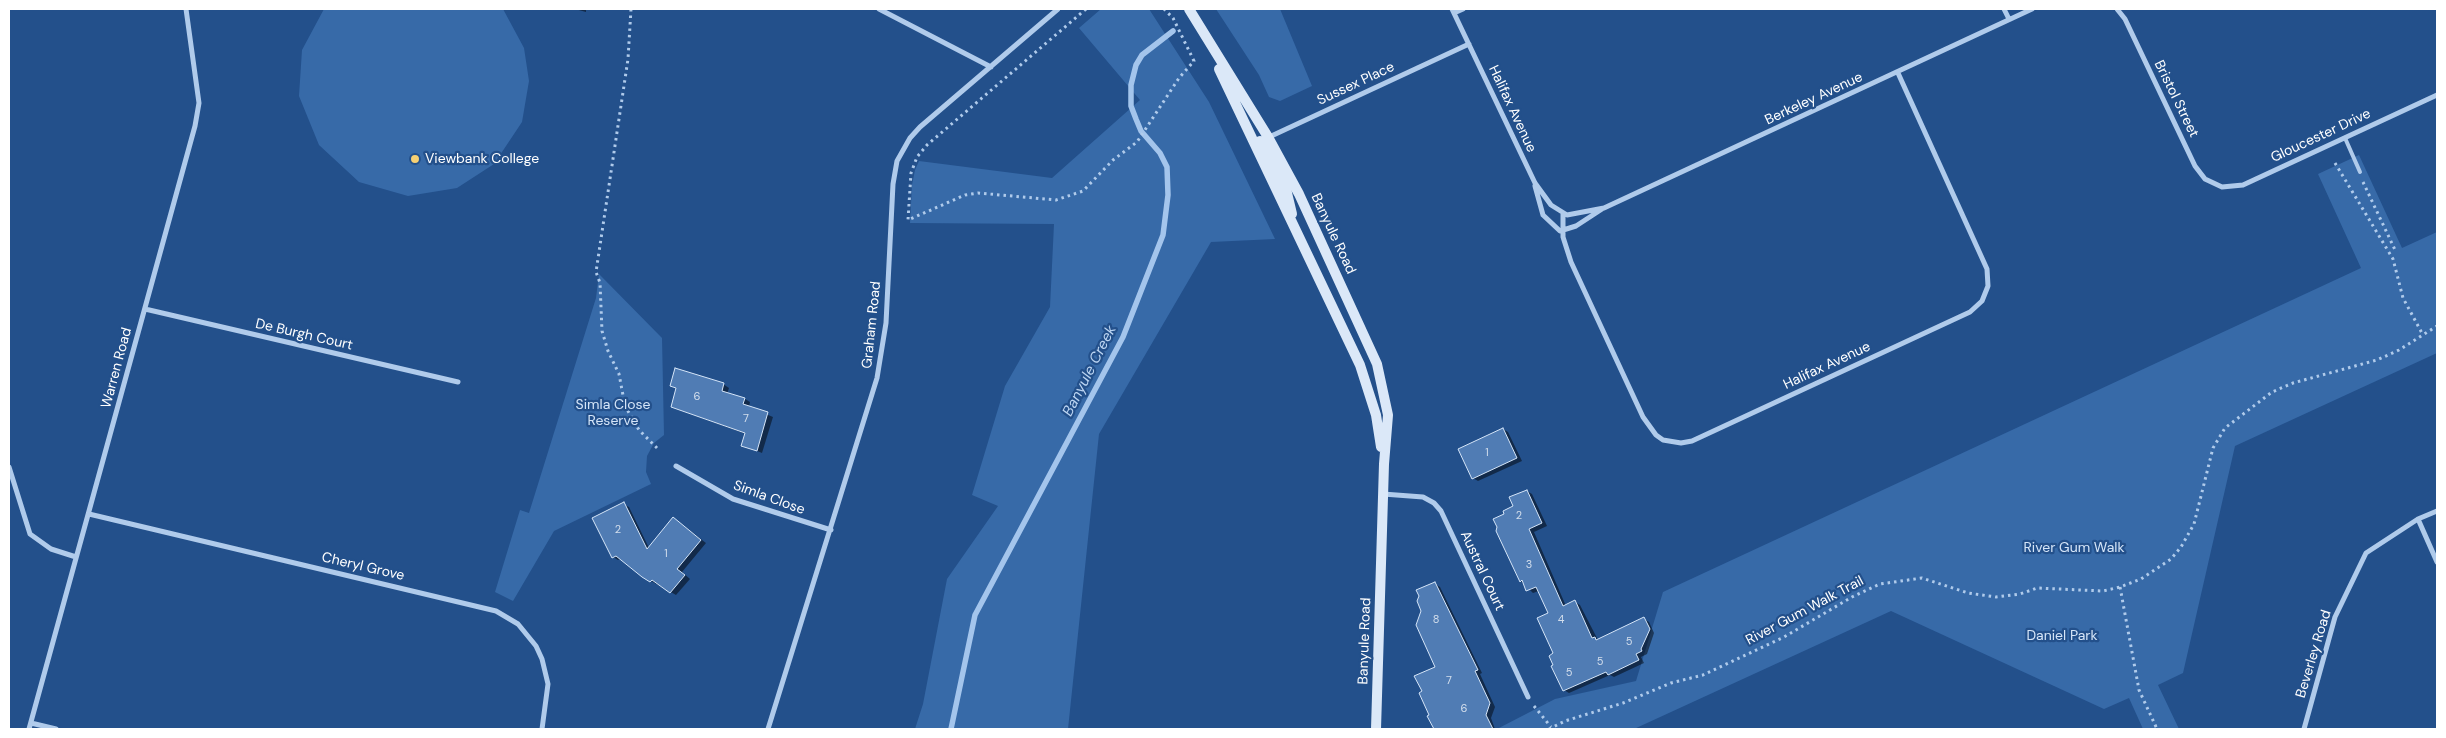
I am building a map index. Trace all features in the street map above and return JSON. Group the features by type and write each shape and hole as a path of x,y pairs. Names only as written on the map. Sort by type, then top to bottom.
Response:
{"street":[{"name":"Warren Road","path":"30,726 199,110 186,9"},
{"path":"879,9 991,67"},
{"name":"Graham Road","path":"768,729 870,406 883,350 893,184 898,161 910,138 920,127 1058,9"},
{"name":"Banyule Road","path":"1188,9 1260,141 1296,232 1363,371 1376,415 1384,464"},
{"path":"1453,11 1463,9"},
{"path":"2004,9 2009,20"},
{"name":"Berkeley Avenue","path":"1563,214 1578,214 1604,208 2032,9"},
{"name":"Bristol Street","path":"2117,9 2125,19 2195,166 2205,179 2213,184"},
{"name":"Bristol Street","path":"2123,9 2125,19"},
{"name":"Halifax Avenue","path":"1453,11 1535,183 1551,205 1563,214 1563,231 1571,262 1643,417 1656,434 1670,443 1692,441 1970,312 1982,301 1988,286 1987,268 1898,72"},
{"name":"Banyule Road","path":"1203,34 1260,141 1299,194 1377,364 1388,415 1384,464 1376,729"},
{"name":"Sussex Place","path":"1260,141 1469,44"},
{"name":"Gloucester Drive","path":"2213,184 2233,188 2243,185 2437,95"},
{"name":"Halifax Avenue","path":"1535,183 1543,215 1556,229 1563,231"},
{"name":"Berkeley Avenue","path":"1563,231 1588,220 1604,208"},
{"name":"De Burgh Court","path":"145,309 458,382"},
{"name":"Simla Close","path":"676,466 733,499 831,530"},
{"path":"9,468 30,534 51,549 76,557"},
{"name":"Austral Court","path":"1384,494 1424,497 1434,503 1441,511 1528,697"},
{"name":"Beverley Road","path":"2304,729 2336,617 2366,553 2418,519 2437,510"},
{"name":"Cheryl Grove","path":"89,514 474,605 501,614 518,624 528,635 542,659 548,684 542,729"},
{"path":"2418,519 2437,562"},
{"path":"30,726 56,729"}],"lane":[{"path":"2345,138 2360,172"}],"path":[{"path":"631,9 628,59 596,272 600,283 602,331 618,374 625,406 639,430 657,448"},
{"path":"1086,9 927,145 917,157 911,174 908,220 965,195 978,193 1042,200 1056,200 1077,194 1113,160 1137,142 1179,78 1194,61 1173,18 1164,9"},
{"path":"2335,163 2393,259 2404,298 2423,335"},
{"path":"2360,172 2369,197 2396,252"},
{"name":"River Gum Walk Trail","path":"1550,728 1623,703 1671,683 1703,675 1784,637 1852,597 1880,584 1922,578 1968,593 1996,596 2020,594 2037,588 2103,591 2120,587 2155,572 2171,559 2181,547 2194,524 2213,448 2225,428 2272,392 2293,383 2377,360 2399,350 2437,326"},
{"path":"2120,587 2139,690 2157,729"},
{"path":"1528,697 1550,728"}],"green space":[{"path":"324,9 503,9 524,48 529,81 522,122 494,164 457,188 408,196 359,182 319,145 299,96 302,50"},
{"path":"1101,9 1149,9 1209,102 1275,239 1211,242 1099,434 1068,729 915,729 923,704 947,579 998,506 972,495 1005,386 1050,307 1054,224 910,223 912,185 915,170 919,161 1052,178 1140,100 1079,28"},
{"path":"1216,9 1280,9 1312,86 1280,101 1269,97 1259,75"},
{"name":"River Gum Walk","path":"2359,155 2402,248 2437,232 2437,353 2235,446 2183,673 2158,685 2179,729 2143,729 2129,698 2104,709 1891,611 1634,729 1497,729 1555,699 1636,681 1663,592 2361,268 2318,174"},
{"name":"Simla Close Reserve","path":"599,274 662,338 664,435 654,443 647,456 646,472 651,484 554,531 513,601 495,592 520,510 529,513 596,298"}],"building":[{"path":"675,368 724,383 722,391 745,398 743,404 768,412 757,451 741,446 745,433 671,407 676,388 670,386"},
{"path":"1503,428 1517,458 1472,479 1458,449"},
{"path":"1527,490 1542,523 1529,529 1563,606 1575,600 1592,638 1595,637 1596,640 1644,617 1650,629 1641,649 1642,651 1636,654 1639,660 1608,675 1606,672 1563,691 1551,666 1553,665 1549,656 1553,653 1537,618 1548,613 1536,587 1526,591 1522,580 1520,582 1496,531 1497,527 1493,519 1504,514 1503,511 1513,506 1509,497"},
{"path":"624,502 647,549 673,517 701,540 677,569 685,575 670,593 652,580 650,582 642,577 616,556 612,558 592,518"},
{"path":"1435,582 1478,670 1475,671 1490,703 1486,715 1493,729 1434,729 1427,716 1429,715 1419,693 1422,691 1414,676 1435,667 1416,625 1421,611 1417,601 1419,596 1416,590"}],"waterway":[{"name":"Banyule Creek","path":"951,729 975,615 1123,337 1163,235 1168,195 1167,167 1160,153 1141,131 1131,106 1131,85 1136,65 1142,55 1173,31"}],"place":[{"name":"Viewbank College","path":"415,159"}],"park label":[{"name":"Daniel Park","path":"2062,636"}]}
